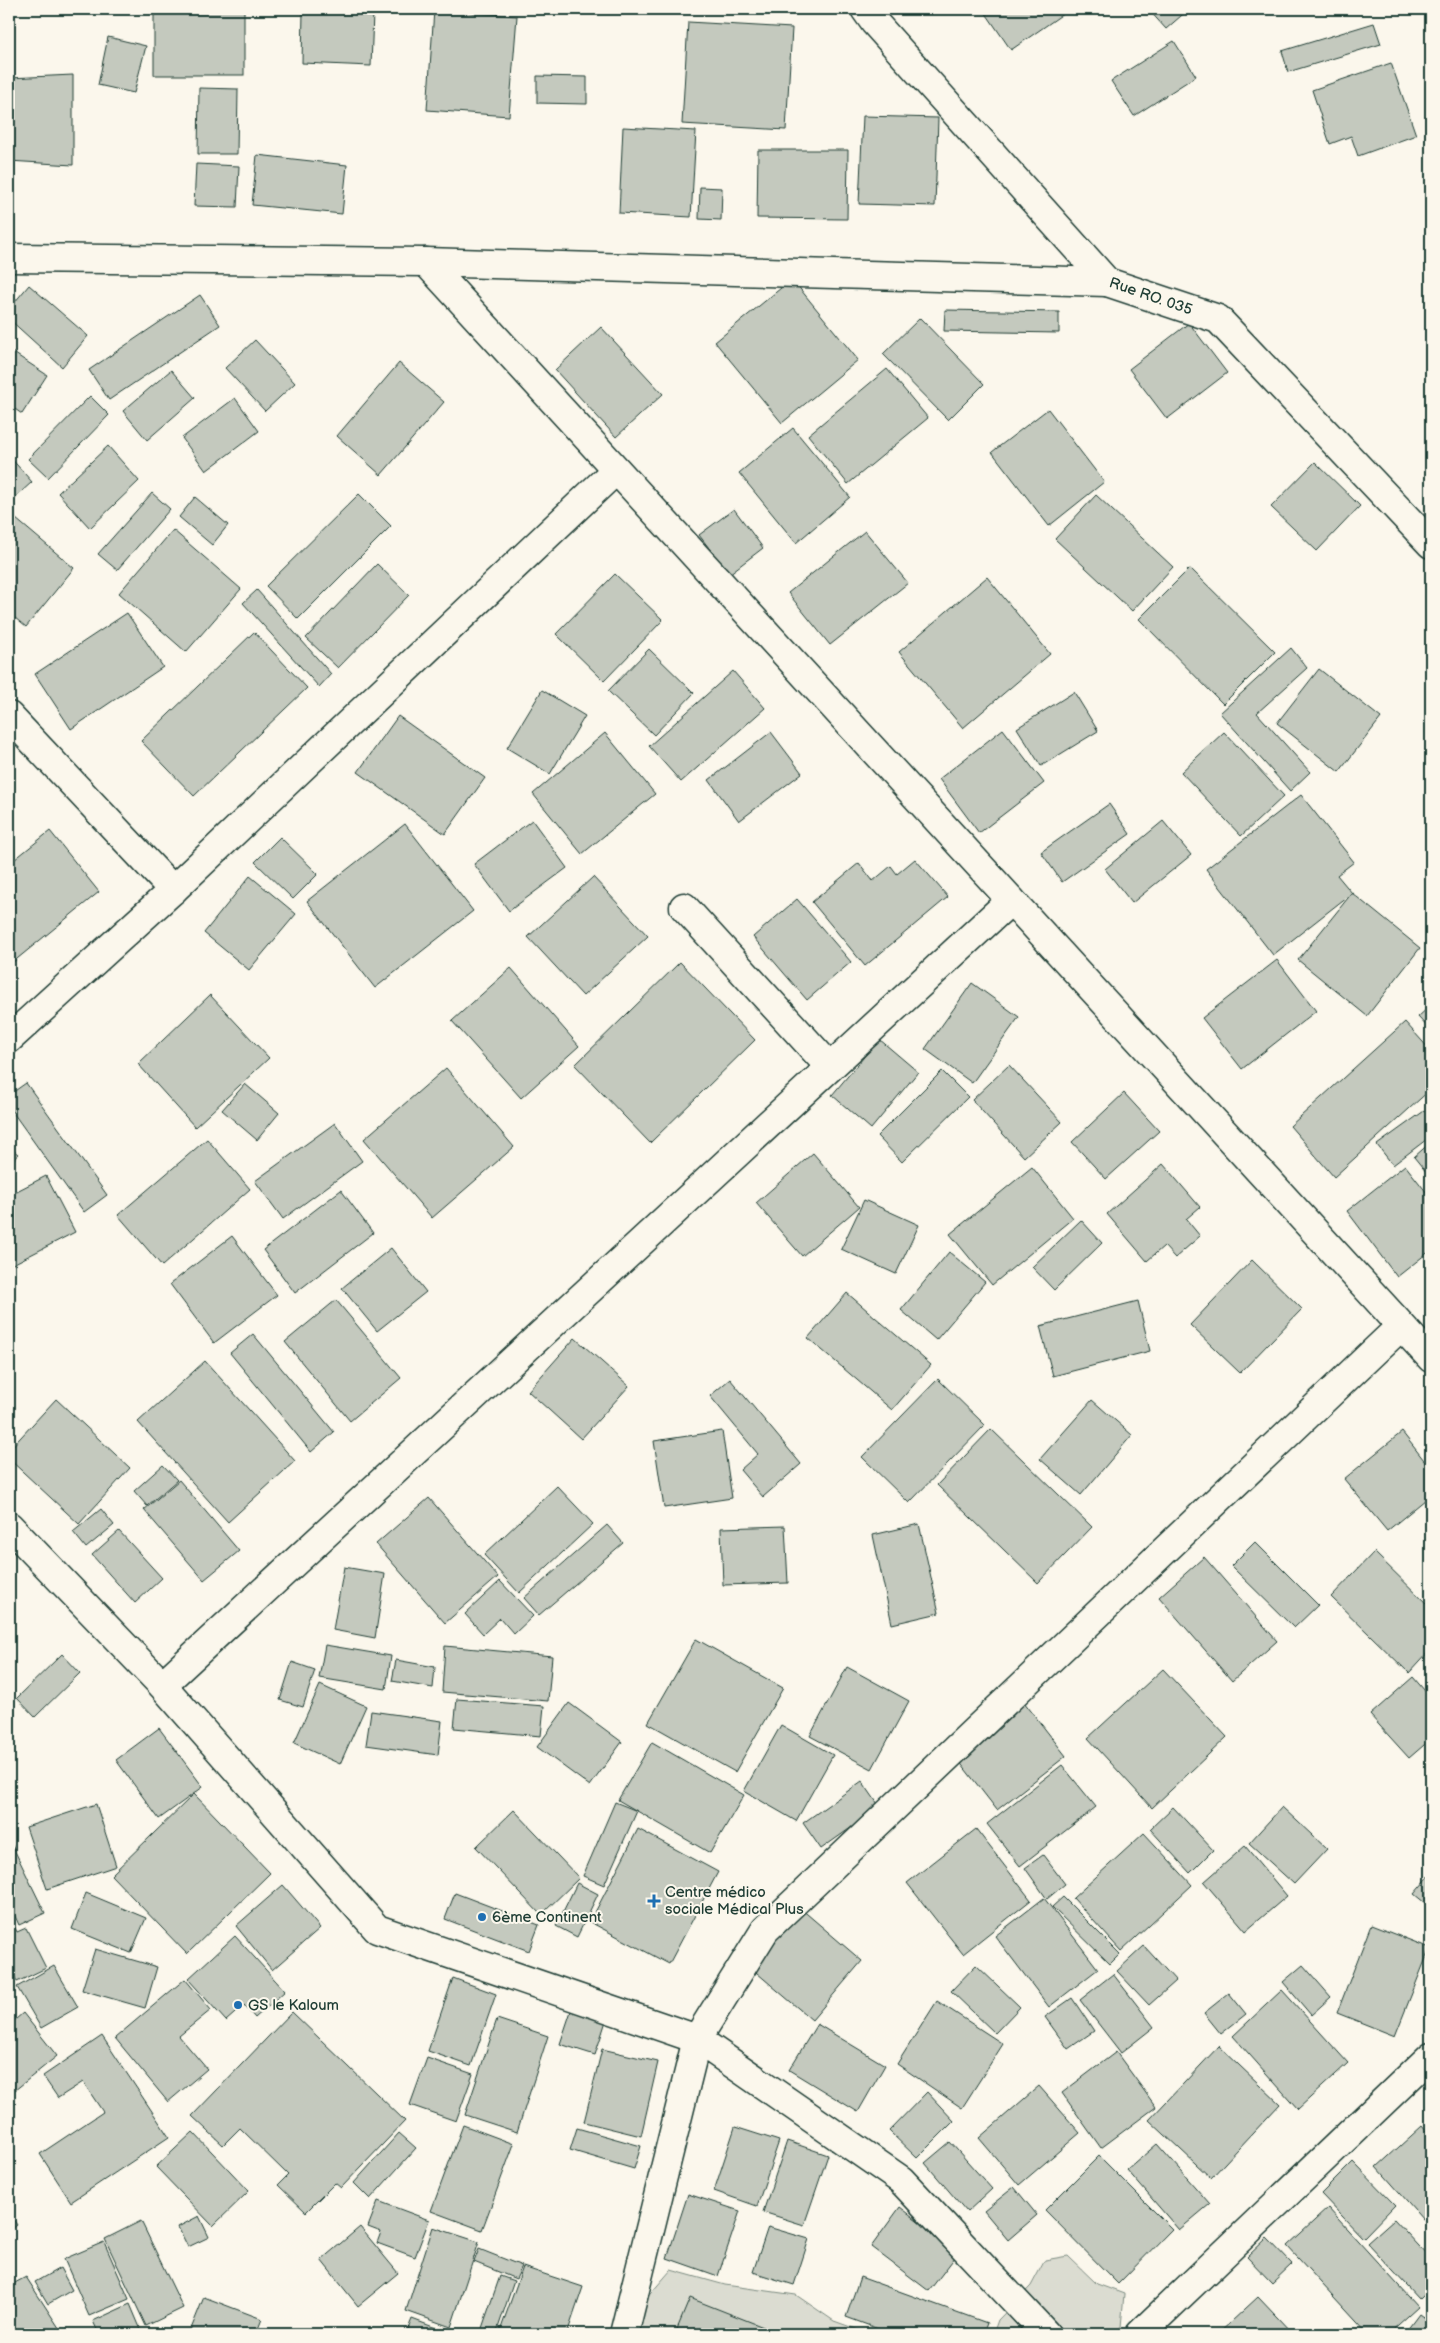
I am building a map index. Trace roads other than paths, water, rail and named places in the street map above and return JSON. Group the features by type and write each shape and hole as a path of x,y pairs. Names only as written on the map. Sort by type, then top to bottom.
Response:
{"street":[{"name":"Rue RO. 035","path":"865,9 875,23 1107,282 1218,319 1431,544"},
{"path":"9,258 426,262 1107,282"},
{"path":"426,262 1431,1358"},
{"path":"9,1039 173,890 616,470"},
{"path":"9,716 173,890"},
{"path":"162,1685 1011,900"},
{"path":"684,907 830,1067"},
{"path":"624,2334 697,2039 765,1930 1401,1326"},
{"path":"9,1526 162,1685 377,1929 697,2039 901,2180 1046,2334"},
{"path":"1140,2334 1431,2056"}],"place":[{"name":"Centre médico sociale Médical Plus","path":"654,1901"},
{"name":"6ème Continent","path":"482,1917"},
{"name":"GS le Kaloum","path":"238,2005"}]}
